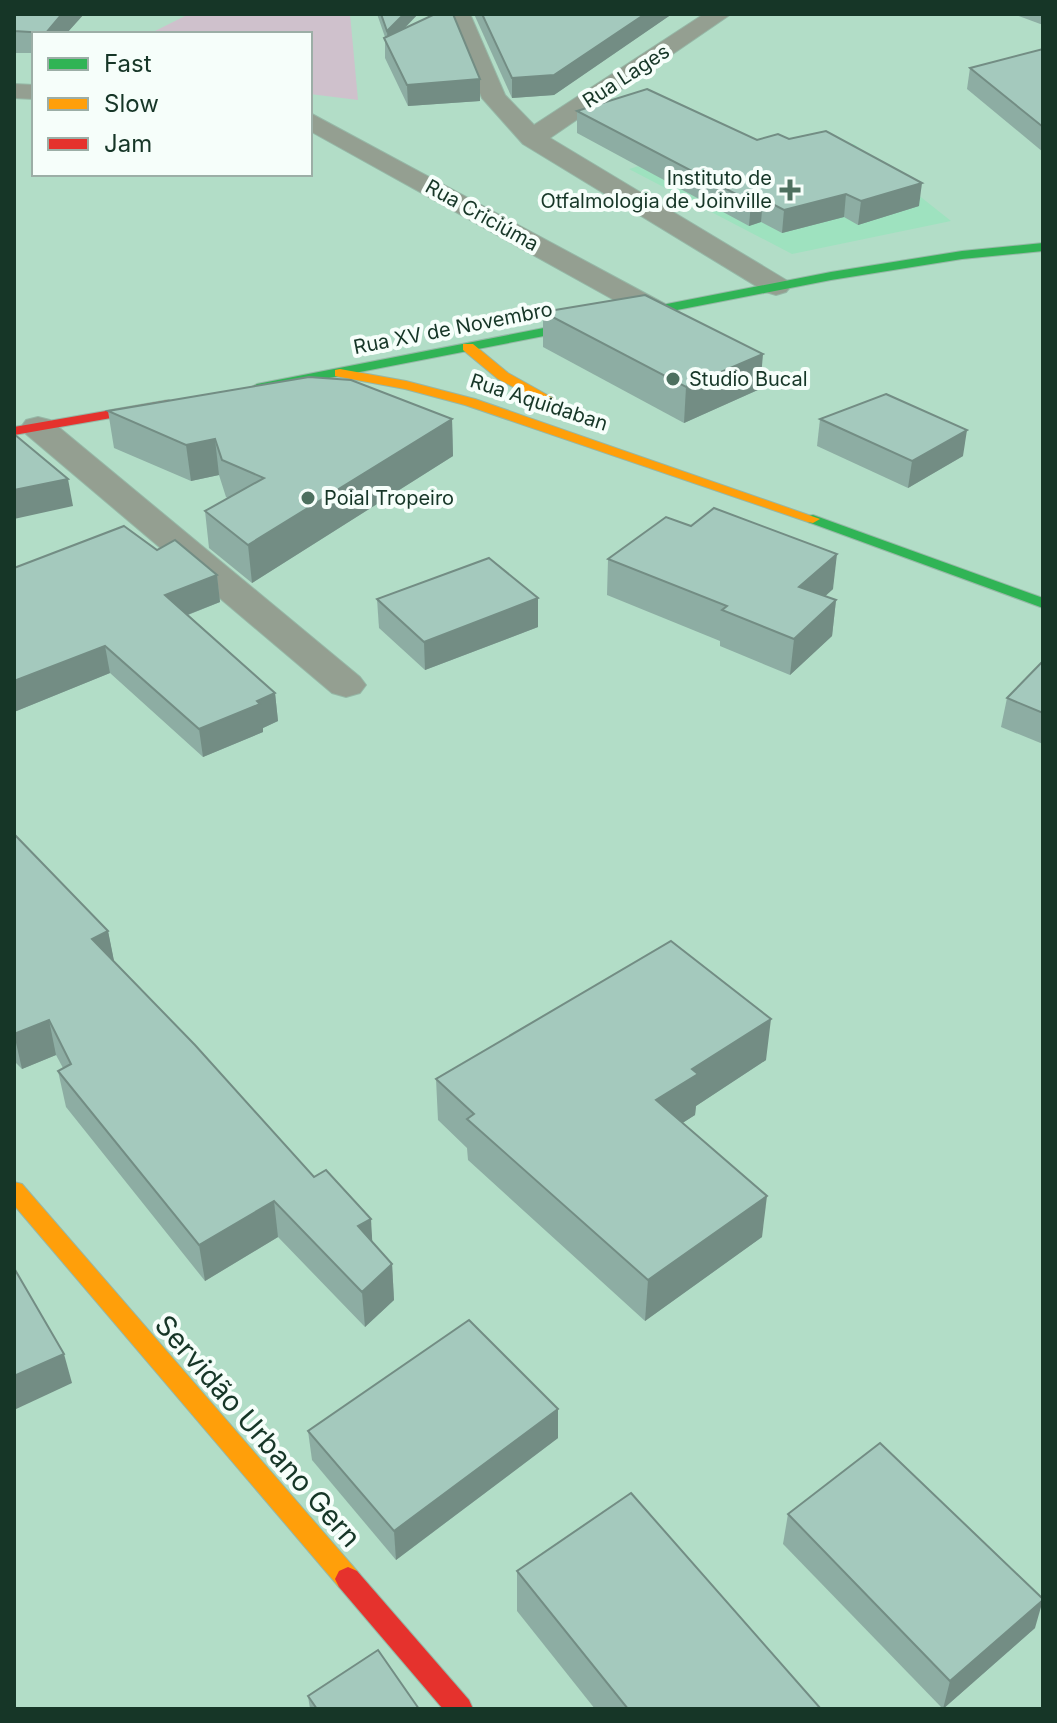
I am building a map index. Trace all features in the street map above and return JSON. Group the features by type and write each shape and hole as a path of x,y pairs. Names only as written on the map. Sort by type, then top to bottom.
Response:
{"street":[{"path":"459,14 494,98 532,138 776,286"},
{"name":"Rua Lages","path":"532,138 720,14"},
{"name":"Rua Criciúma","path":"312,122 654,310"},
{"name":"Rua XV de Novembro","path":"234,392 776,286 962,255 1043,247"},
{"name":"Rua Aquidaban","path":"468,347 483,364 510,382 722,486"},
{"name":"Rua Aquidaban","path":"340,373 391,380 441,393 722,486 1043,603"},
{"path":"26,429 189,400"},
{"path":"26,429 346,685"},
{"name":"Servidão Urbano Gern","path":"14,1190 460,1709"}],"shaded area":[{"path":"189,14 350,14 358,100 312,94 312,32 155,31"},
{"name":"Instituto de Otfalmologia de Joinville","path":"854,144 951,221 792,254 629,169 708,145 741,161"}],"building":[{"path":"14,14 62,14 47,32 14,31"},
{"path":"381,14 404,14 387,31"},
{"path":"435,14 453,14 480,79 407,85 384,38"},
{"path":"482,14 645,14 554,75 512,78"},
{"path":"1043,49 1043,127 970,68"},
{"path":"647,89 757,140 778,134 789,139 826,131 922,183 861,201 846,194 784,210 763,199 751,202 577,111"},
{"path":"645,295 763,354 686,387 543,312"},
{"path":"309,377 351,380 452,419 248,545 205,511 264,478 222,460 215,439 186,445 108,411"},
{"path":"886,394 967,430 912,461 820,419"},
{"path":"14,434 68,479 14,490"},
{"path":"714,508 837,554 799,587 836,600 794,639 722,610 727,606 608,559 666,517 691,526"},
{"path":"124,526 157,550 175,540 217,575 165,595 275,693 257,701 260,704 199,729 105,646 14,681 14,568"},
{"path":"489,558 538,598 424,642 377,599"},
{"path":"1043,661 1043,713 1007,698"},
{"path":"14,834 108,931 92,939 195,1045 314,1177 326,1170 371,1219 358,1226 392,1264 362,1292 274,1201 199,1245 58,1071 71,1064 49,1020 14,1034"},
{"path":"671,941 771,1019 692,1069 698,1074 656,1100 767,1196 648,1280 467,1119 474,1114 436,1079"},
{"path":"14,1268 64,1354 14,1376"},
{"path":"469,1320 558,1409 394,1531 308,1431"},
{"path":"880,1443 1043,1599 950,1681 788,1514"},
{"path":"631,1493 821,1709 628,1709 517,1571"},
{"path":"378,1650 419,1709 317,1709 308,1696"}],"traffic: fast":[{"path":"257,388 831,276 962,255 1043,247"},
{"path":"813,519 1043,603"}],"traffic: slow":[{"path":"468,347 503,376 569,411"},
{"path":"340,373 406,385 470,402 813,519"},
{"path":"14,1190 348,1579"}],"traffic: jam":[{"path":"14,431 169,404"},
{"path":"348,1579 460,1709"}],"place":[{"name":"Instituto de Otfalmologia de Joinville","path":"790,190"},
{"name":"Studio Bucal","path":"673,379"},
{"name":"Poial Tropeiro","path":"308,498"}]}
